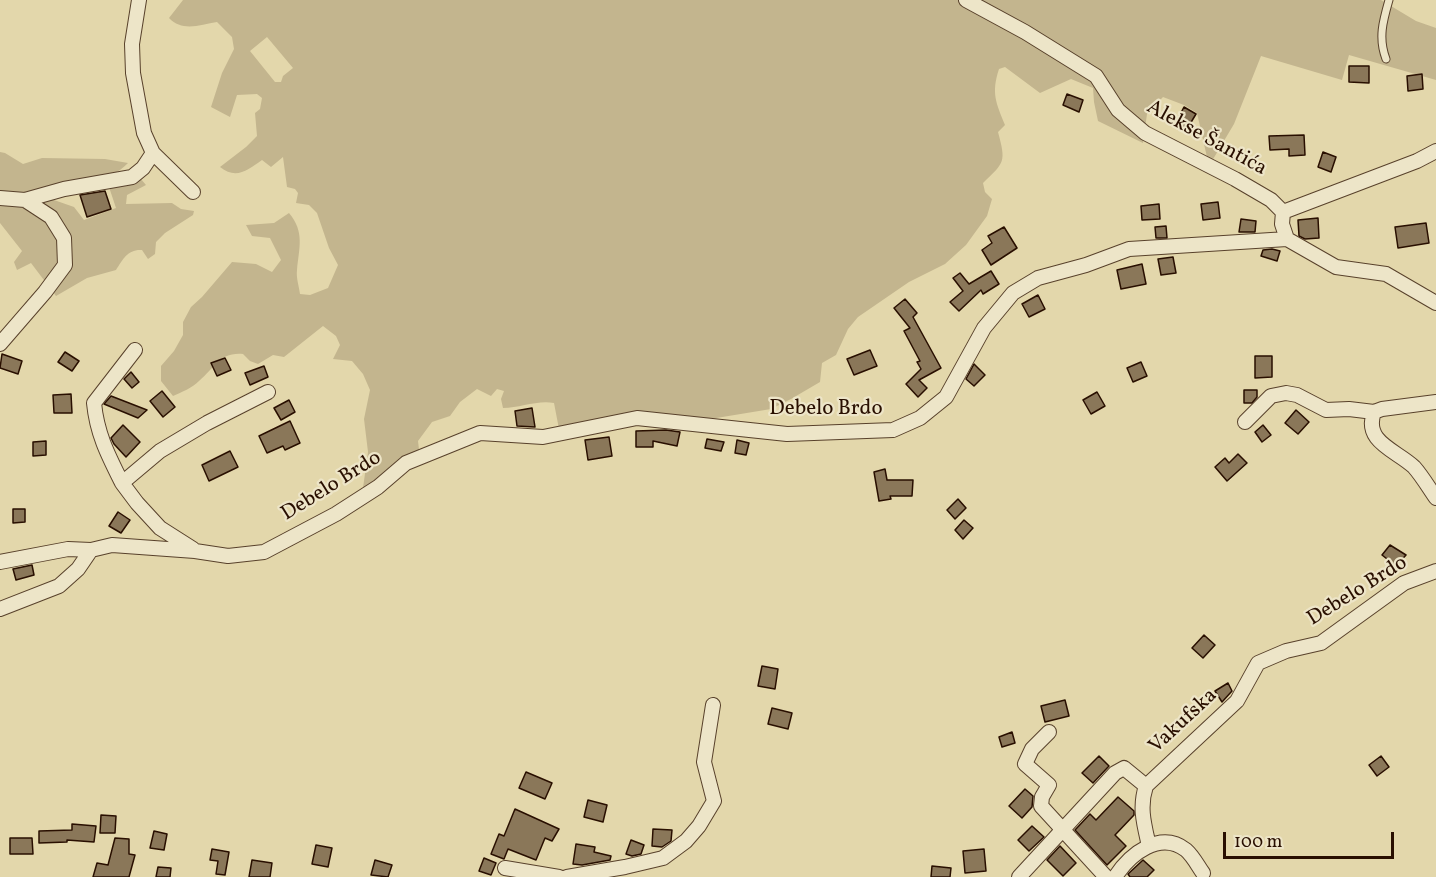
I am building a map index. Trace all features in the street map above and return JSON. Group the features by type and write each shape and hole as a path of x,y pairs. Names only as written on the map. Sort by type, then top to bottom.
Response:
{"street":[{"path":"138,0 132,44 133,73 144,133 153,153 193,192"},
{"name":"Alekse Šantića","path":"966,0 1025,32 1096,76 1118,110 1145,133 1235,179 1271,200 1283,212"},
{"path":"1436,151 1417,161 1283,212 1282,224 1287,239 1336,267 1386,274 1436,303"},
{"path":"0,198 25,200 64,189 132,177 143,168 153,153"},
{"path":"0,344 65,265 64,238 51,217 25,200"},
{"name":"Debelo Brdo","path":"0,562 68,549 91,550 112,545 195,551 228,556 264,552 336,514 378,487 406,464 480,433 543,437 637,418 787,434 893,430 920,418 946,397 984,328 1013,293 1038,278 1086,265 1129,249 1287,239"},
{"name":"Debelo Brdo","path":"135,350 94,403 96,424 104,447 122,483 137,503 160,528 195,551"},
{"path":"122,483 160,451 207,423 268,393"},
{"path":"1245,422 1270,396 1286,393 1297,394 1326,410 1349,409 1374,412 1436,402"},
{"path":"1374,412 1371,422 1373,433 1380,442 1415,468 1436,498"},
{"path":"0,609 59,586 78,569 91,550"},
{"name":"Debelo Brdo","path":"1267,659 1321,643 1404,583 1436,571"},
{"name":"Vakufska","path":"1149,846 1142,816 1142,799 1146,786 1237,701 1258,663 1267,659"},
{"path":"567,877 663,858 686,841 699,826 714,801 704,762 713,705"},
{"path":"1049,732 1032,749 1025,764 1049,785 1042,797 1041,806 1106,877"},
{"name":"Vakufska","path":"1018,877 1115,772 1124,768 1146,786"},
{"path":"1115,877 1123,865 1149,846 1169,842 1187,851 1203,873"},
{"path":"505,868 559,877"}],"lane":[{"path":"1386,59 1381,30 1389,0"}],"shaded area":[{"path":"183,0 1381,0 1416,21 1436,28 1436,80 1349,55 1342,80 1261,56 1234,124 1209,166 1197,113 1184,105 1163,97 1147,114 1143,143 1098,121 1093,88 1071,79 1040,93 1005,67 999,69 995,91 1005,125 998,132 1003,156 1000,166 983,183 985,192 992,199 987,216 966,245 945,264 909,282 858,317 848,329 836,355 822,363 820,382 771,409 692,422 559,429 554,403 503,408 501,399 504,391 497,389 491,396 477,389 460,402 450,416 432,422 418,441 420,458 378,487 363,488 368,452 364,419 370,390 363,374 352,361 333,359 340,345 336,336 323,326 284,357 273,355 258,364 250,361 243,354 223,358 193,386 173,396 161,381 161,366 174,351 183,335 183,322 191,307 232,262 256,264 272,272 281,260 270,238 252,236 246,225 274,223 289,213 299,234 297,279 300,294 310,295 328,288 338,265 329,248 317,213 309,205 296,203 298,193 295,189 287,187 283,157 271,167 262,160 247,170 237,173 231,173 220,167 257,136 255,113 260,109 262,98 257,94 237,95 230,117 211,107 222,73 234,49 232,37 217,22 185,26 169,18","holes":["267,37 293,68 283,76 281,82 275,82 250,51"]},
{"path":"0,152 23,164 42,158 105,159 128,163 112,175 102,179 51,189 54,200 74,207 84,220 116,208 108,184 140,178 146,185 127,195 126,204 172,203 181,209 194,211 193,215 165,233 156,242 155,254 148,259 142,250 133,251 126,255 116,270 87,278 56,296 31,263 17,270 14,262 22,251 0,223"}],"building":[{"path":"1349,66 1369,66 1369,83 1349,82"},
{"path":"1422,74 1423,89 1408,91 1407,76"},
{"path":"1067,94 1083,100 1079,112 1063,105"},
{"path":"1184,107 1196,114 1187,129 1176,122"},
{"path":"1304,135 1305,155 1289,156 1289,149 1270,150 1269,136"},
{"path":"1323,152 1336,157 1331,172 1318,167"},
{"path":"105,191 111,209 87,217 80,195"},
{"path":"1218,202 1220,218 1203,220 1201,204"},
{"path":"1159,204 1160,219 1142,220 1141,206"},
{"path":"1318,218 1319,238 1305,239 1299,236 1298,220"},
{"path":"1241,219 1256,221 1255,232 1239,232"},
{"path":"1426,223 1429,243 1398,248 1395,227"},
{"path":"1166,226 1167,238 1156,238 1155,227"},
{"path":"1004,227 1017,248 991,265 982,250 992,243 988,236"},
{"path":"1263,250 1280,251 1277,261 1261,256"},
{"path":"1173,257 1176,273 1161,275 1158,259"},
{"path":"1142,264 1146,284 1121,289 1117,270"},
{"path":"991,271 999,284 983,294 981,290 959,311 950,302 963,291 953,278 960,273 969,284"},
{"path":"1038,295 1045,309 1029,317 1022,304"},
{"path":"905,299 917,313 913,317 941,368 919,380 927,388 918,397 906,384 921,369 917,362 920,361 904,331 910,328 894,308"},
{"path":"870,350 877,366 854,375 847,359"},
{"path":"65,352 79,361 72,371 58,362"},
{"path":"2,354 22,361 18,374 0,368"},
{"path":"1255,356 1272,356 1272,377 1255,378"},
{"path":"225,358 231,370 217,376 211,363"},
{"path":"1141,362 1147,376 1133,382 1127,368"},
{"path":"974,364 985,375 974,386 966,379"},
{"path":"264,366 268,377 250,385 245,373"},
{"path":"131,372 139,382 132,388 124,379"},
{"path":"1244,390 1257,390 1257,397 1252,403 1244,403"},
{"path":"162,391 175,407 163,417 150,401"},
{"path":"1097,392 1105,406 1091,414 1083,400"},
{"path":"71,394 72,413 54,413 53,395"},
{"path":"111,396 147,410 138,418 104,404"},
{"path":"289,400 295,412 281,420 274,408"},
{"path":"532,408 535,427 517,426 515,411"},
{"path":"1296,410 1309,422 1298,434 1285,423"},
{"path":"290,421 300,443 285,450 283,446 267,453 259,436"},
{"path":"123,425 140,442 126,457 111,438"},
{"path":"1263,425 1271,435 1262,442 1255,432"},
{"path":"636,431 680,432 677,446 653,441 653,447 636,447"},
{"path":"609,437 612,456 588,460 585,440"},
{"path":"707,439 724,442 721,451 705,448"},
{"path":"737,440 749,443 746,455 735,453"},
{"path":"46,441 46,455 33,456 33,442"},
{"path":"230,451 238,467 209,481 202,465"},
{"path":"1238,454 1247,463 1227,481 1215,467 1225,458 1229,463"},
{"path":"885,469 887,480 913,480 912,496 890,496 891,499 879,501 874,472"},
{"path":"958,499 966,508 955,519 947,510"},
{"path":"13,509 25,509 25,522 13,523"},
{"path":"118,512 130,520 121,533 109,526"},
{"path":"964,520 973,528 963,539 955,530"},
{"path":"1390,545 1406,555 1396,566 1382,555"},
{"path":"32,565 34,575 16,580 13,569"},
{"path":"1204,635 1215,645 1203,658 1192,648"},
{"path":"762,666 778,669 775,689 758,686"},
{"path":"1228,683 1232,691 1222,702 1215,691"},
{"path":"1065,700 1069,716 1045,722 1041,706"},
{"path":"772,708 792,713 788,729 768,724"},
{"path":"1012,732 1015,743 1002,747 999,737"},
{"path":"1099,756 1109,766 1093,783 1082,773"},
{"path":"1381,756 1389,767 1377,776 1369,765"},
{"path":"526,772 552,783 545,799 519,788"},
{"path":"1025,789 1033,796 1032,807 1022,818 1009,806"},
{"path":"1118,797 1134,811 1134,815 1115,835 1126,846 1107,865 1075,830 1090,814 1096,820"},
{"path":"588,800 607,805 603,822 584,817"},
{"path":"515,809 559,829 552,841 545,838 536,860 508,849 504,859 491,854 499,834 504,836"},
{"path":"101,815 116,816 115,833 100,833"},
{"path":"72,824 96,826 94,842 67,840 67,842 39,843 39,831 72,830"},
{"path":"1032,826 1044,837 1029,851 1018,840"},
{"path":"653,829 672,830 671,841 662,847 652,846"},
{"path":"154,831 167,834 164,850 150,848"},
{"path":"10,838 32,838 33,854 10,854"},
{"path":"115,838 129,839 129,854 135,855 129,877 93,877 97,863 108,865"},
{"path":"631,840 644,845 641,854 632,856 626,854"},
{"path":"576,844 595,847 594,852 611,856 610,860 582,865 573,864"},
{"path":"316,845 332,848 328,867 312,864"},
{"path":"1060,846 1076,863 1063,876 1047,860"},
{"path":"212,849 229,852 225,875 216,874 218,861 210,860"},
{"path":"984,849 986,871 965,873 963,851"},
{"path":"484,858 496,863 491,875 479,871"},
{"path":"252,860 272,863 270,877 249,877"},
{"path":"375,860 392,865 388,877 371,875"},
{"path":"1143,860 1154,870 1147,877 1130,877 1128,874"},
{"path":"932,866 951,868 950,877 931,877"},
{"path":"158,867 171,868 170,877 156,877"}]}
